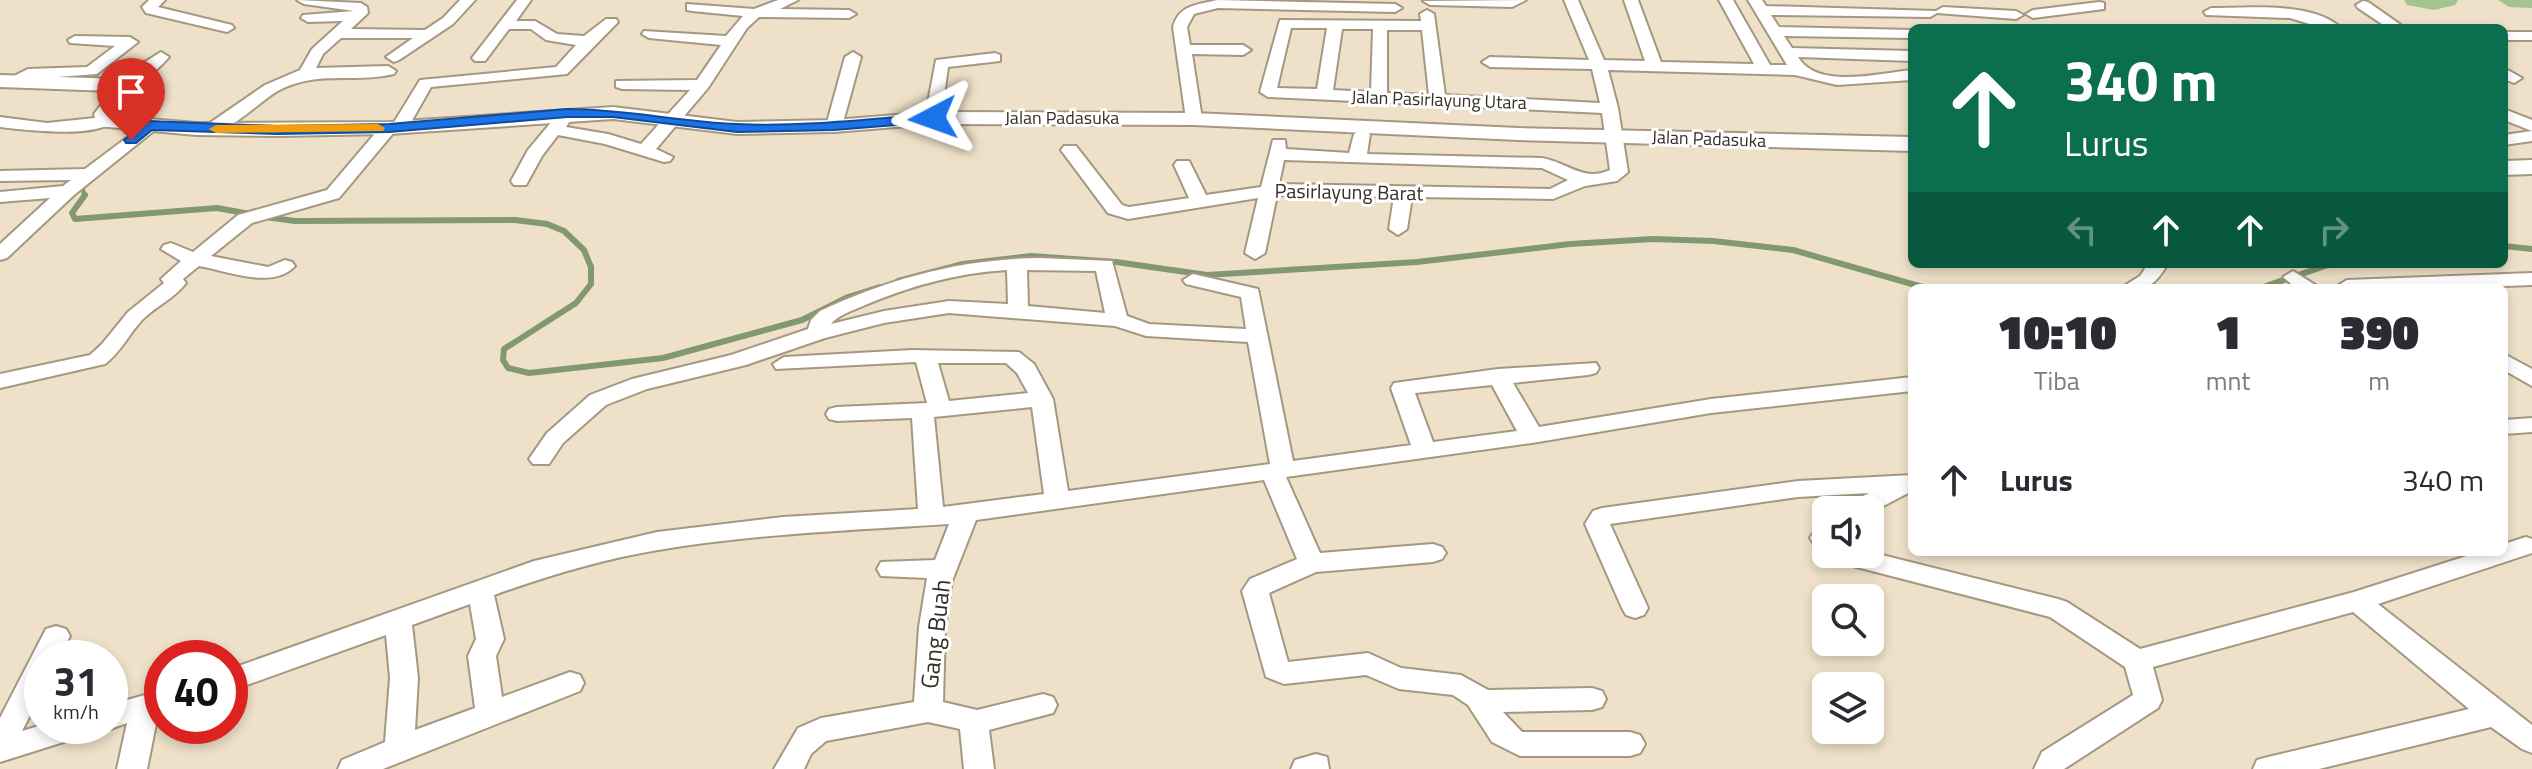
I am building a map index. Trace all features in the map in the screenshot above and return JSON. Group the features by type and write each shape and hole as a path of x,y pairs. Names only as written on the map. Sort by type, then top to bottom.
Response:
{"street":[{"path":"158,0 149,7 151,10 227,28"},
{"path":"304,0 356,6 362,10 317,52 306,73"},
{"path":"213,129 271,88 306,73 391,64 448,21 468,0"},
{"path":"480,58 524,0"},
{"path":"645,150 702,85 741,25 755,13 791,0"},
{"path":"1324,96 1335,23 1380,24 1429,13 1519,0"},
{"path":"1571,0 1599,66 1610,108 1613,137"},
{"path":"1631,0 1655,67"},
{"path":"1726,0 1764,68"},
{"path":"1918,0 1937,12 1942,24"},
{"path":"1194,119 1180,27 1183,16 1189,11 1233,3 1283,2 1395,8"},
{"path":"1758,5 2024,14 2099,6"},
{"path":"1758,5 1798,70 1806,77 1828,80 1908,75"},
{"path":"2363,5 2392,24"},
{"path":"692,7 755,13 849,14"},
{"path":"2211,12 2312,18 2325,24"},
{"path":"1428,129 1435,100 1429,13"},
{"path":"308,18 357,17"},
{"path":"0,381 90,363 103,356 136,315 176,283 171,279 245,219 333,194 394,127 426,83 558,72 611,22"},
{"name":"Jalan Pasirlayung Utara","path":"1335,23 1283,24 1268,92 1610,108"},
{"path":"1379,98 1380,24"},
{"path":"504,25 535,25 539,32 554,37 588,41"},
{"path":"1774,31 1908,34"},
{"path":"339,34 420,33"},
{"path":"649,34 729,41"},
{"path":"2508,36 2532,36"},
{"path":"8,81 32,74 91,71 130,42 75,40"},
{"path":"933,118 944,45"},
{"path":"1184,49 1243,50"},
{"path":"1788,52 1908,56"},
{"path":"8,81 119,85 147,70 161,57"},
{"path":"834,126 853,57"},
{"path":"941,63 995,58"},
{"path":"1490,62 1798,70"},
{"path":"622,84 702,85"},
{"path":"0,122 47,128 104,122 104,114 124,89 119,85"},
{"name":"Jalan Padasuka","path":"104,122 213,129 394,127 562,122 613,113 737,128 834,126 933,118 1194,119 1613,137 1908,144"},
{"path":"2508,116 2532,126"},
{"path":"520,181 534,154 562,122 664,157"},
{"path":"0,254 68,191 149,126"},
{"path":"1357,159 1362,134"},
{"path":"2508,139 2532,136"},
{"name":"Pasirlayung Barat","path":"1070,150 1115,209 1121,212 1269,189 1546,196 1581,181 1611,177 1619,172 1613,137"},
{"path":"1255,253 1278,149 1357,159 1542,163 1557,166 1581,181"},
{"path":"1183,165 1200,201"},
{"path":"2508,168 2532,167"},
{"path":"0,176 91,174"},
{"path":"0,197 68,191"},
{"path":"1398,229 1404,193"},
{"path":"171,249 193,259 271,273 285,266"},
{"path":"1017,265 1018,311"},
{"path":"818,333 821,320 827,315 895,287 975,267 1017,265 1105,265 1118,320"},
{"path":"2139,284 2147,280 2155,268"},
{"path":"2417,284 2532,279"},
{"path":"1193,280 1249,291 1277,471 1312,563"},
{"path":"541,459 555,438 598,400 640,384 738,360 818,333 884,317 949,307 1118,320 1146,330 1257,336"},
{"path":"784,364 925,356 1011,357 1026,369 1042,399 1057,501"},
{"path":"925,356 931,410 931,517"},
{"path":"2508,364 2532,379"},
{"path":"1425,451 1402,388 1588,368"},
{"path":"1498,376 1532,436"},
{"path":"248,673 480,589 573,560 657,541 783,526 966,513 1532,436 1711,406 1908,384"},
{"path":"837,414 931,410 1042,399"},
{"path":"2508,427 2532,425"},
{"path":"1884,496 1908,484"},
{"path":"1635,608 1597,524 1602,517 1798,489 1908,484"},
{"name":"Gang Buah","path":"928,711 932,627 943,569 966,513"},
{"path":"2508,552 2526,546"},
{"path":"1433,553 1312,563 1283,574 1255,591 1276,669 1284,673 1368,664 1382,667 1391,676 1448,683 1469,690 1482,701 1500,735 1520,744 1630,744"},
{"path":"2137,661 2357,601 2495,556"},
{"path":"1884,565 2058,609 2137,661 2148,700 2052,761 2049,769"},
{"path":"890,569 943,569"},
{"path":"480,589 490,639 482,656 490,714"},
{"path":"2357,601 2532,741"},
{"path":"398,619 404,678 399,749"},
{"path":"353,769 570,683"},
{"path":"1482,701 1592,699"},
{"path":"0,748 24,700"},
{"path":"975,722 1043,705"},
{"path":"789,769 800,746 816,731 928,711 970,718 975,722 979,769"},
{"path":"2268,769 2495,714"},
{"path":"132,769 144,733"},
{"path":"0,748 24,741"}],"waterway":[{"path":"2415,0 2434,3 2447,0"},
{"path":"2509,0 2532,1"},
{"path":"75,188 83,188 84,196"},
{"path":"84,196 72,213 75,219 217,208 250,214"},
{"path":"265,217 295,221 515,220 547,224 564,231 584,250 591,267 591,284 576,303 504,349 503,360 508,368 529,373 663,358 802,320 848,297 880,287"},
{"path":"898,281 963,264 1031,256 1116,262 1207,275 1417,262 1570,244 1653,239 1713,241 1793,250 1912,284"},
{"path":"2508,246 2532,249"},
{"path":"2272,284 2319,268"}],"slow traffic":[{"path":"216,129 378,128"}],"route":[{"path":"131,140 149,126 277,130 389,128 567,113 613,113 737,128 834,126 933,118"}]}
